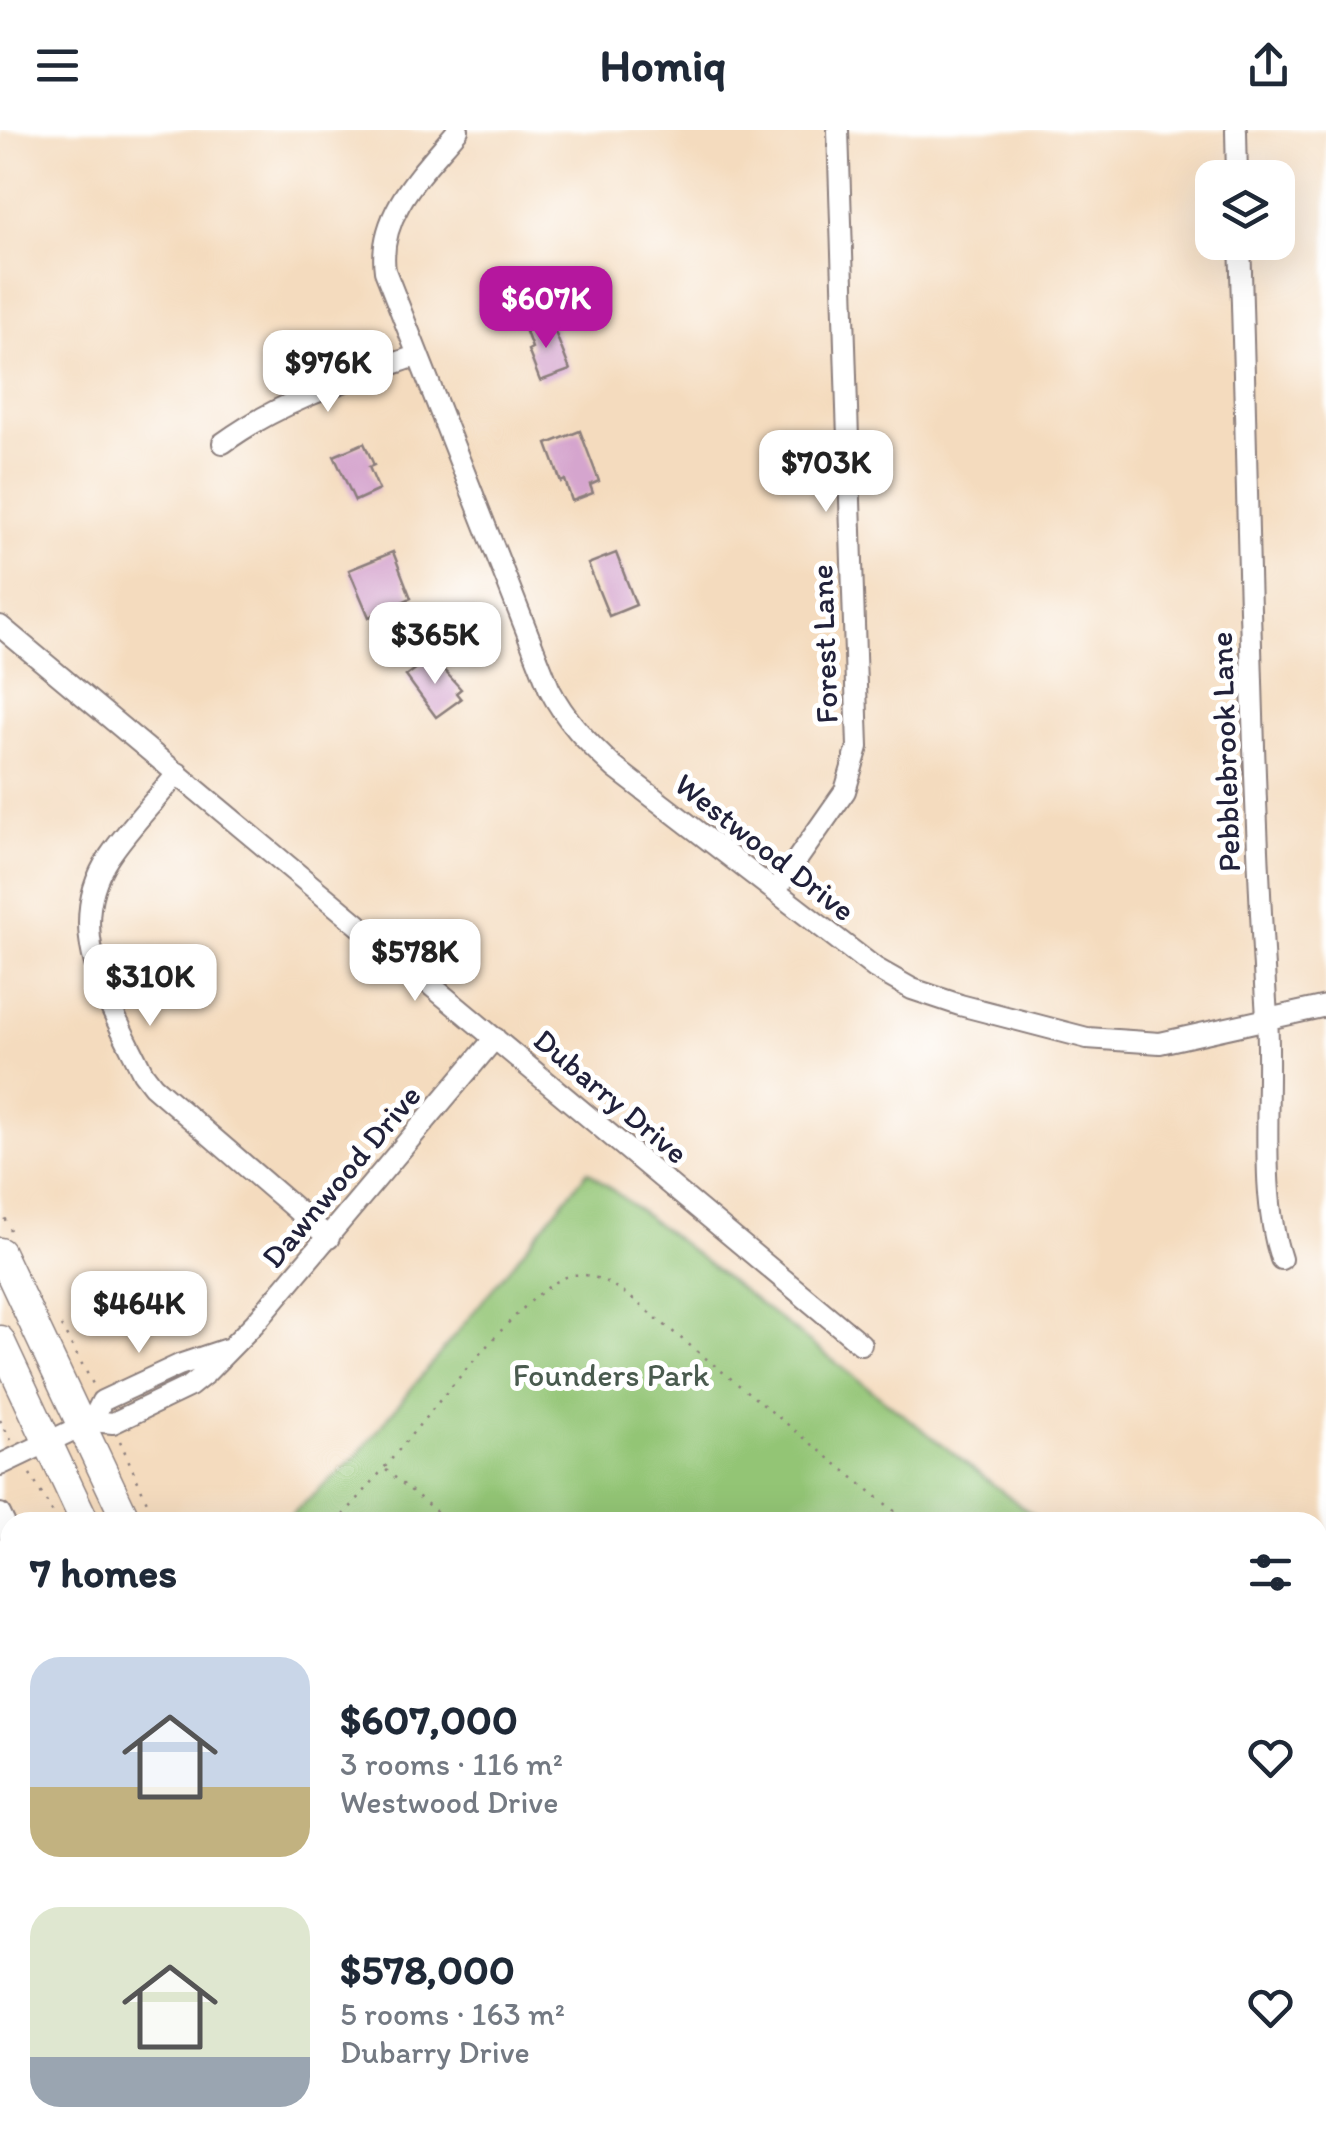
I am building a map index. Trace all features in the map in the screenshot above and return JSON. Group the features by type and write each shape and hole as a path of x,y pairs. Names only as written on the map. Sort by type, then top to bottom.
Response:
{"main road":[{"path":"0,1252 87,1423 123,1512"},
{"path":"0,1340 80,1512"}],"street":[{"name":"Westwood Drive","path":"458,130 398,204 382,256 385,271 560,711 615,768 819,928 893,980 960,1006 1087,1038 1160,1044 1326,1006"},
{"name":"Forest Lane","path":"774,891 838,803 851,778 858,746 838,130"},
{"path":"1236,130 1237,160"},
{"name":"Pebblebrook Lane","path":"1241,260 1254,745 1267,1021 1270,1219 1281,1259"},
{"path":"223,443 248,424 300,399 416,356"},
{"name":"Dubarry Drive","path":"0,626 861,1344"},
{"path":"178,773 110,855 96,882 90,896 87,928 92,960 143,1073 153,1086 328,1238"},
{"name":"Dawnwood Drive","path":"0,1465 87,1423 102,1402 188,1361 229,1348 256,1323 495,1038"}],"path":[{"path":"345,1512 528,1304 546,1287 579,1274 604,1281 636,1301 896,1512"},
{"path":"0,1420 12,1443"},
{"path":"119,1438 152,1512"},
{"path":"385,1470 437,1512"},
{"path":"29,1472 52,1512"}],"green space":[{"name":"Founders Park","path":"588,1171 1029,1512 294,1512 356,1457"}],"building":[{"path":"550,319 570,370 540,381 525,329"},
{"path":"580,431 599,481 590,485 593,493 572,501 547,444"},
{"path":"364,443 379,490 355,501 334,456"},
{"path":"393,552 411,598 369,617 349,570"},
{"path":"616,553 636,605 609,616 588,564"},
{"path":"432,657 461,689 456,693 461,699 436,717 406,676"}]}
